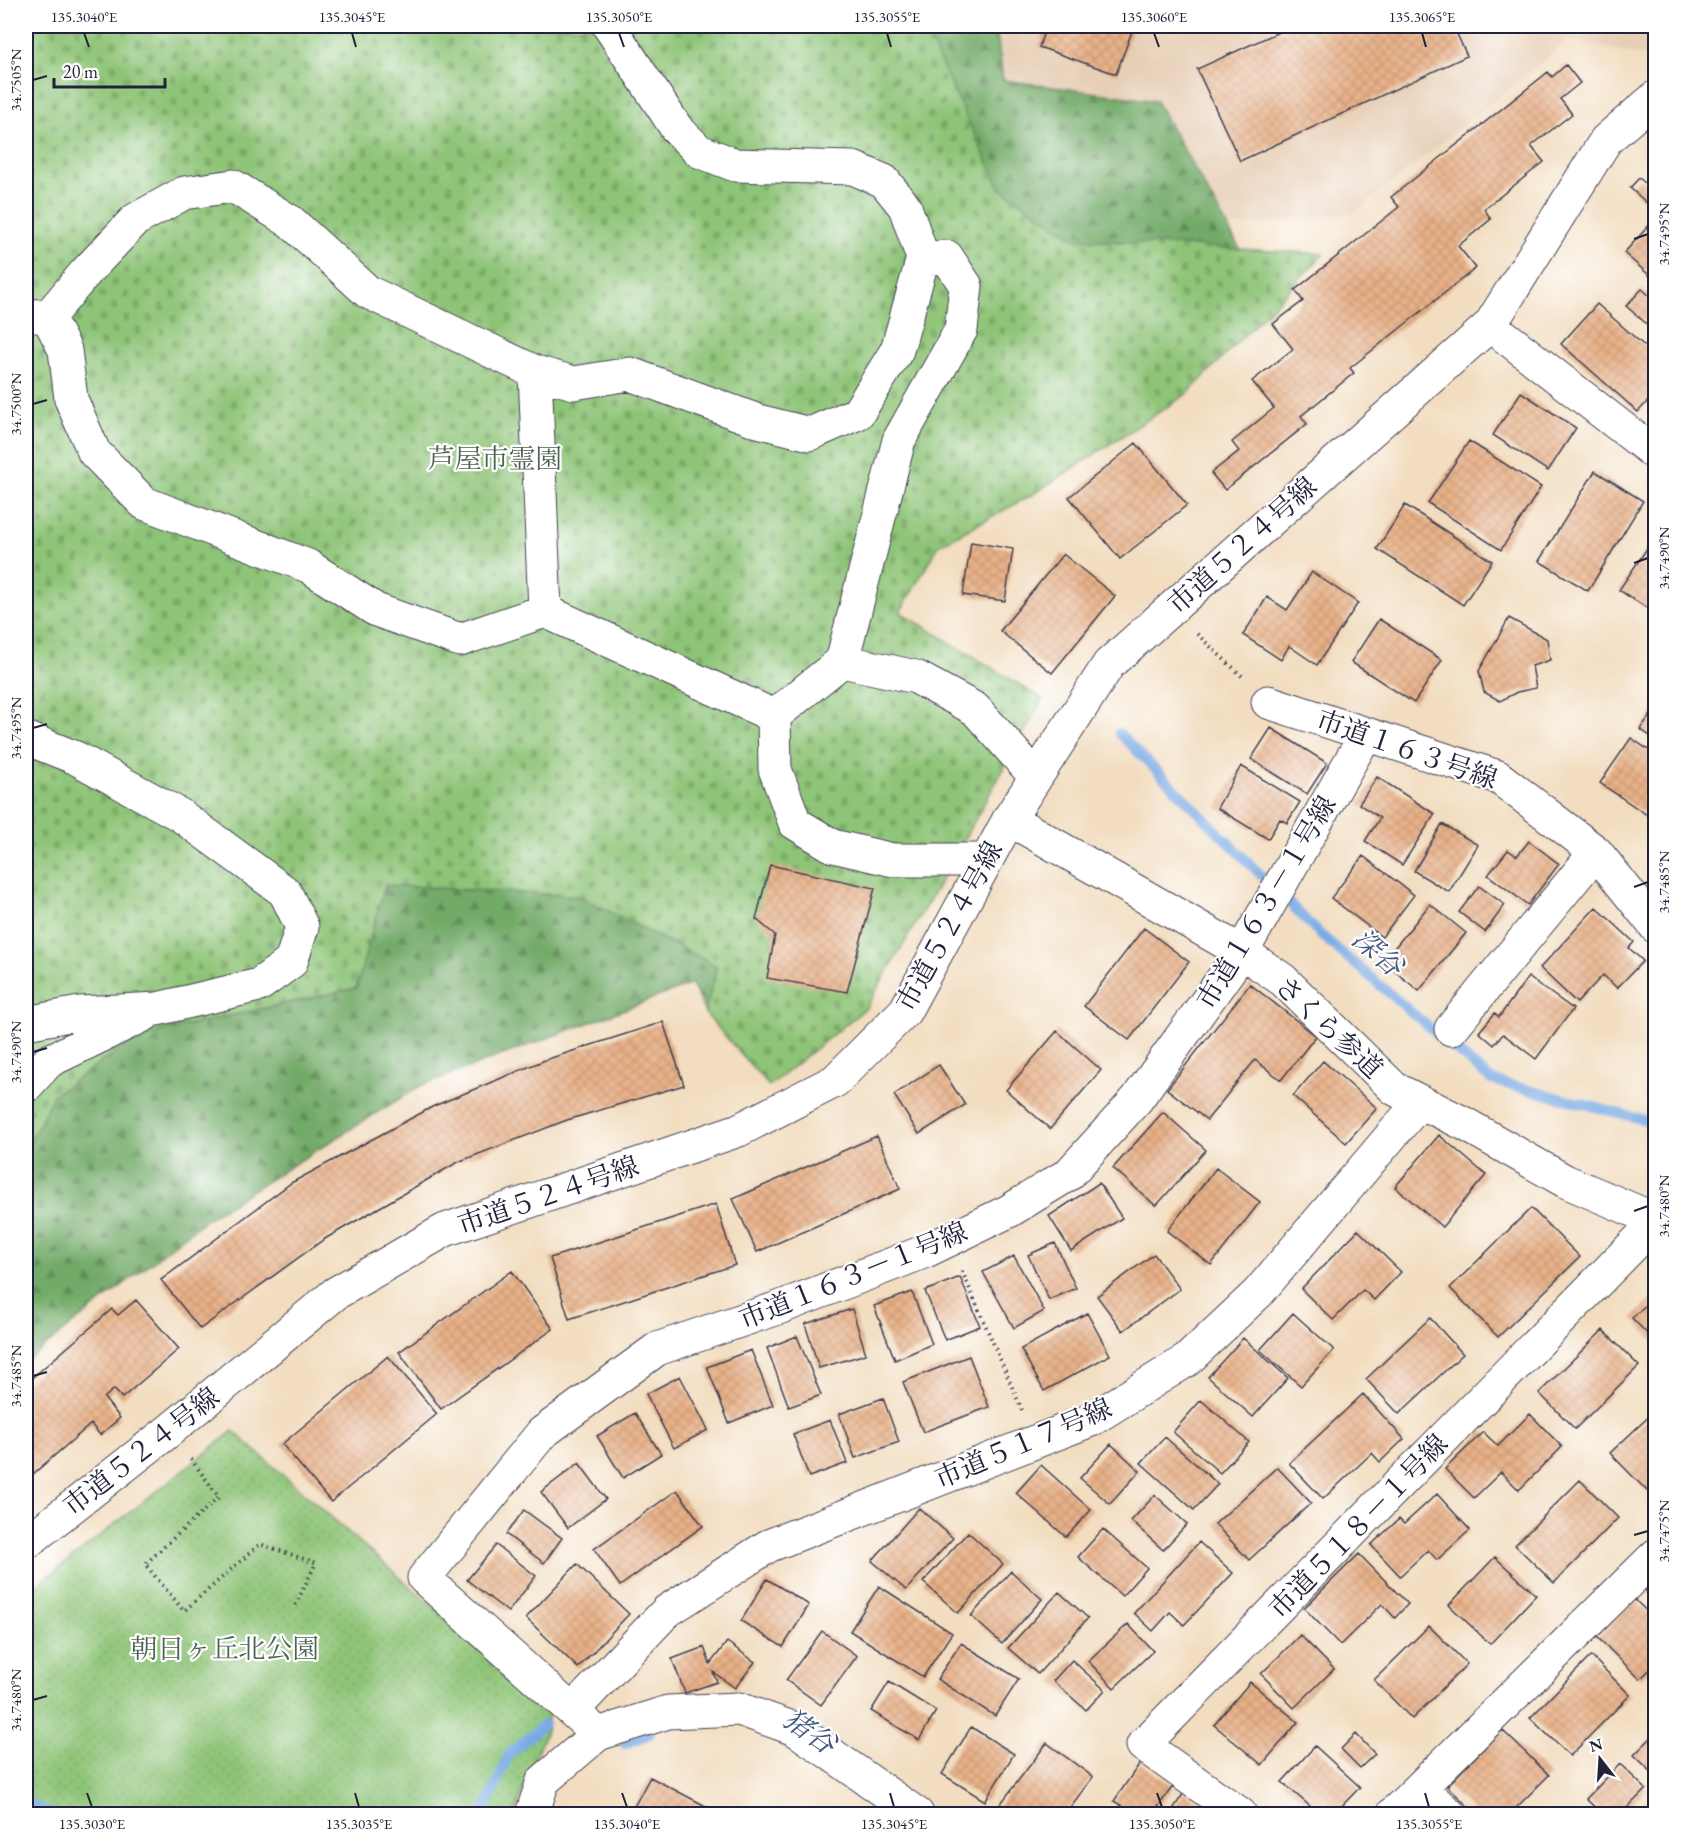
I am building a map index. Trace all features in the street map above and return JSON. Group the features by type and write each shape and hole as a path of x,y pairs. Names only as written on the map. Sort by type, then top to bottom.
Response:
{"street":[{"path":"609,26 677,129 699,151 735,165 853,168 884,182 905,207 923,258 897,350 858,413 810,434 758,422 630,375 574,383 535,372 368,292 291,222 233,186 184,192 135,220 86,272 37,316 65,350 71,399 94,452 144,503 308,566 376,610 460,640 545,611 774,716"},
{"name":"市道５２４号線","path":"26,1542 170,1430 336,1293 445,1230 739,1131 835,1081 905,1011 1009,819 1109,664 1490,325 1606,140 1656,98"},
{"path":"774,716 842,661 899,440 961,330 966,286 947,257 923,258"},
{"path":"1490,325 1656,454"},
{"path":"535,372 545,611"},
{"path":"842,661 916,677 975,709 1036,777"},
{"name":"市道１６３号線","path":"1268,702 1498,777 1596,852 1656,927"},
{"path":"774,716 775,769 795,823 833,846 893,860 987,860"},
{"name":"市道１６３－１号線","path":"598,1734 424,1578 542,1433 657,1349 781,1307 926,1251 1010,1211 1069,1174 1137,1099 1242,952 1366,734"},
{"path":"26,738 76,758 180,815 285,892 302,927 291,962 259,985 157,1009 80,1013 26,1023"},
{"name":"さくら参道","path":"1009,819 1242,952 1283,980 1395,1089 1465,1124 1564,1181 1656,1221"},
{"path":"1451,1029 1596,852"},
{"path":"26,1086 49,1061 157,1009"},
{"name":"市道５１７号線","path":"573,1710 667,1611 768,1546 1090,1420 1187,1360 1258,1293 1420,1102"},
{"name":"市道５１８－１号線","path":"1240,1815 1143,1745 1656,1221"},
{"path":"1393,1815 1656,1555"},
{"path":"532,1815 543,1781 598,1734 668,1712 739,1709 795,1729 917,1815"},
{"path":"1420,1788 1449,1815"}],"path":[{"path":"1200,636 1268,702"},
{"path":"948,1240 1036,1442"},
{"path":"190,1457 219,1497 145,1564 184,1611 260,1544 316,1563 295,1606"}],"shaded area":[{"path":"985,26 1655,26 1656,47 1644,56 1569,40 1353,214 1212,228 991,83"}],"green space":[{"name":"芦屋市霊園","path":"26,26 923,26 1000,188 1075,239 1324,254 1187,394 1032,495 939,545 900,612 1043,699 866,1008 769,1086 705,1013 717,966 579,896 385,885 356,988 142,1035 53,1095 26,1151"},
{"path":"843,26 996,26 1003,80 1156,101 1240,249 1111,314"},
{"path":"385,885 579,896 717,966 705,1013 692,984 420,1086 208,1218 26,1361 26,1151 53,1095 142,1035 356,988"},
{"name":"朝日ヶ丘北公園","path":"233,1431 550,1709 546,1731 515,1814 36,1814 26,1810 26,1594"}],"building":[{"path":"1046,26 1134,26 1116,74 1039,47"},
{"path":"1292,26 1472,26 1456,32 1467,56 1240,161 1197,69"},
{"path":"1566,65 1580,83 1560,99 1572,114 1531,146 1544,162 1484,209 1491,219 1458,246 1476,268 1350,368 1354,373 1301,416 1307,424 1225,490 1211,473 1239,451 1232,442 1274,408 1252,381 1293,349 1273,324 1303,301 1295,290 1399,207 1391,197 1548,72 1552,77"},
{"path":"1639,178 1656,192 1656,211 1630,188"},
{"path":"1654,220 1656,221 1656,281 1624,253"},
{"path":"1642,289 1656,301 1656,332 1626,306"},
{"path":"1597,304 1656,356 1656,392 1638,412 1561,344"},
{"path":"1521,392 1576,428 1548,471 1493,435"},
{"path":"1469,441 1541,487 1501,550 1428,503"},
{"path":"1136,443 1187,505 1120,559 1069,497"},
{"path":"1595,471 1643,501 1588,591 1539,561"},
{"path":"1405,505 1492,561 1463,605 1377,549"},
{"path":"1656,535 1656,614 1619,590"},
{"path":"971,542 1013,549 1005,601 963,595"},
{"path":"1063,554 1115,596 1052,673 1000,631"},
{"path":"1312,572 1358,603 1317,665 1289,646 1281,660 1243,635 1267,597 1287,610"},
{"path":"1509,618 1547,639 1550,660 1532,666 1536,688 1517,692 1500,701 1484,692 1479,671"},
{"path":"1379,619 1442,660 1414,703 1351,662"},
{"path":"1656,708 1656,740 1640,729"},
{"path":"1271,728 1327,763 1307,794 1251,759"},
{"path":"1631,738 1656,755 1656,821 1600,783"},
{"path":"1241,766 1300,802 1287,823 1280,819 1268,839 1217,808"},
{"path":"1377,777 1435,814 1402,865 1365,841 1380,818 1359,804"},
{"path":"1442,824 1478,845 1449,892 1414,871"},
{"path":"1529,841 1559,864 1528,905 1488,875 1508,850 1517,856"},
{"path":"1363,856 1414,895 1382,937 1331,898"},
{"path":"770,865 875,888 847,992 767,978 775,935 756,919"},
{"path":"1479,886 1505,905 1485,932 1459,912"},
{"path":"1430,904 1466,933 1419,991 1383,962"},
{"path":"1596,907 1634,942 1629,948 1643,961 1617,988 1603,975 1577,1003 1540,968"},
{"path":"1144,928 1189,962 1129,1040 1084,1006"},
{"path":"1528,977 1573,1009 1536,1059 1503,1034 1494,1045 1479,1032 1495,1013 1499,1017"},
{"path":"1250,984 1316,1036 1281,1080 1255,1060 1207,1120 1167,1089"},
{"path":"663,1022 684,1085 567,1120 458,1162 323,1240 200,1329 161,1280 291,1183 434,1106 545,1060"},
{"path":"1057,1031 1101,1070 1050,1129 1006,1090"},
{"path":"1323,1061 1377,1108 1346,1143 1293,1096"},
{"path":"939,1065 965,1105 919,1134 894,1095"},
{"path":"1163,1112 1206,1150 1156,1206 1113,1168"},
{"path":"1439,1135 1486,1175 1442,1227 1395,1187"},
{"path":"877,1136 900,1189 757,1252 733,1199"},
{"path":"1216,1168 1260,1202 1211,1265 1167,1231"},
{"path":"1099,1183 1122,1218 1071,1251 1049,1216"},
{"path":"716,1204 735,1265 569,1319 550,1258"},
{"path":"1531,1208 1580,1257 1498,1337 1450,1288"},
{"path":"1358,1230 1401,1272 1374,1300 1363,1290 1333,1320 1301,1289"},
{"path":"1055,1243 1076,1288 1049,1300 1028,1255"},
{"path":"1154,1254 1180,1289 1123,1331 1097,1296"},
{"path":"1014,1256 1044,1311 1014,1328 983,1272"},
{"path":"512,1271 553,1329 441,1409 399,1352"},
{"path":"960,1277 980,1326 945,1340 925,1291"},
{"path":"912,1292 932,1344 895,1360 874,1306"},
{"path":"1656,1295 1656,1343 1632,1318"},
{"path":"136,1300 179,1349 122,1398 114,1389 104,1398 120,1418 100,1435 91,1424 26,1480 26,1383 112,1309 118,1315"},
{"path":"852,1309 866,1354 819,1368 805,1324"},
{"path":"1087,1313 1110,1355 1044,1391 1021,1349"},
{"path":"1293,1313 1334,1350 1301,1386 1260,1350"},
{"path":"1430,1318 1463,1354 1399,1414 1366,1379"},
{"path":"1603,1330 1639,1366 1575,1429 1539,1393"},
{"path":"797,1336 821,1395 789,1407 767,1348"},
{"path":"1243,1338 1288,1378 1253,1417 1208,1377"},
{"path":"751,1350 773,1405 729,1423 707,1367"},
{"path":"388,1356 437,1414 331,1502 282,1444"},
{"path":"969,1356 989,1407 923,1432 903,1382"},
{"path":"680,1376 708,1430 674,1448 646,1394"},
{"path":"1363,1394 1404,1439 1380,1462 1372,1453 1323,1499 1289,1463"},
{"path":"883,1398 899,1442 855,1458 839,1414"},
{"path":"1201,1400 1249,1442 1220,1473 1173,1432"},
{"path":"1656,1410 1656,1485 1648,1492 1610,1453"},
{"path":"635,1413 661,1454 623,1478 597,1436"},
{"path":"1530,1414 1562,1447 1519,1490 1501,1472 1474,1498 1445,1469 1483,1432 1498,1446"},
{"path":"830,1420 847,1463 809,1477 793,1434"},
{"path":"1165,1437 1218,1484 1194,1510 1141,1463"},
{"path":"1111,1444 1140,1471 1110,1504 1080,1478"},
{"path":"579,1463 606,1499 568,1528 541,1492"},
{"path":"1041,1465 1091,1510 1066,1537 1016,1493"},
{"path":"1277,1467 1311,1503 1249,1560 1215,1524"},
{"path":"1580,1480 1618,1518 1554,1583 1515,1545"},
{"path":"677,1490 703,1526 620,1586 594,1549"},
{"path":"1437,1494 1470,1530 1437,1560 1428,1550 1400,1576 1371,1545 1399,1519 1404,1524"},
{"path":"1155,1495 1187,1524 1163,1550 1131,1521"},
{"path":"919,1508 953,1538 906,1590 872,1561"},
{"path":"524,1510 562,1538 544,1563 506,1534"},
{"path":"1103,1529 1147,1568 1122,1596 1078,1557"},
{"path":"968,1532 1003,1564 958,1613 923,1582"},
{"path":"1199,1542 1233,1573 1184,1625 1170,1612 1153,1631 1134,1613"},
{"path":"496,1545 536,1576 508,1612 467,1580"},
{"path":"1359,1554 1408,1604 1395,1618 1382,1604 1340,1645 1304,1608"},
{"path":"1495,1557 1536,1595 1490,1644 1449,1605"},
{"path":"577,1564 629,1614 578,1668 526,1618"},
{"path":"1011,1571 1042,1599 1002,1644 971,1616"},
{"path":"767,1579 809,1605 783,1647 741,1621"},
{"path":"1656,1582 1656,1600 1646,1591"},
{"path":"879,1586 952,1633 923,1677 850,1631"},
{"path":"1059,1592 1088,1618 1038,1674 1008,1648"},
{"path":"1634,1599 1656,1620 1656,1664 1640,1679 1597,1637"},
{"path":"1128,1624 1153,1651 1114,1688 1088,1661"},
{"path":"1429,1626 1467,1664 1412,1719 1374,1680"},
{"path":"822,1631 857,1656 821,1705 786,1680"},
{"path":"1300,1635 1334,1669 1294,1708 1261,1674"},
{"path":"727,1642 755,1662 735,1688 713,1672 717,1682 685,1693 672,1659 704,1647 710,1664"},
{"path":"961,1643 1019,1679 995,1716 937,1679"},
{"path":"1591,1656 1630,1695 1570,1756 1530,1718"},
{"path":"1072,1660 1105,1690 1086,1710 1053,1681"},
{"path":"889,1682 936,1711 919,1740 871,1711"},
{"path":"1250,1682 1298,1722 1262,1765 1214,1725"},
{"path":"971,1727 1014,1754 985,1801 942,1774"},
{"path":"1502,1730 1549,1775 1510,1814 1476,1814 1447,1786"},
{"path":"1656,1733 1656,1776 1634,1755"},
{"path":"1356,1734 1375,1754 1360,1768 1341,1749"},
{"path":"1047,1743 1093,1777 1065,1814 1000,1814 995,1811"},
{"path":"1315,1746 1360,1787 1334,1814 1319,1814 1282,1782"},
{"path":"1140,1763 1173,1786 1153,1814 1135,1814 1114,1801"},
{"path":"1620,1764 1646,1789 1621,1814 1602,1814 1586,1799"},
{"path":"650,1777 721,1814 630,1814"},
{"path":"1185,1791 1219,1814 1170,1814"}],"waterway":[{"name":"深谷","path":"1119,733 1321,935 1491,1080 1656,1123"},
{"name":"猪谷","path":"483,1814 509,1754 544,1724"},
{"name":"猪谷","path":"625,1744 650,1734"},
{"name":"猪谷","path":"774,1735 888,1814"},
{"name":"猪谷","path":"26,1803 53,1814"}]}
